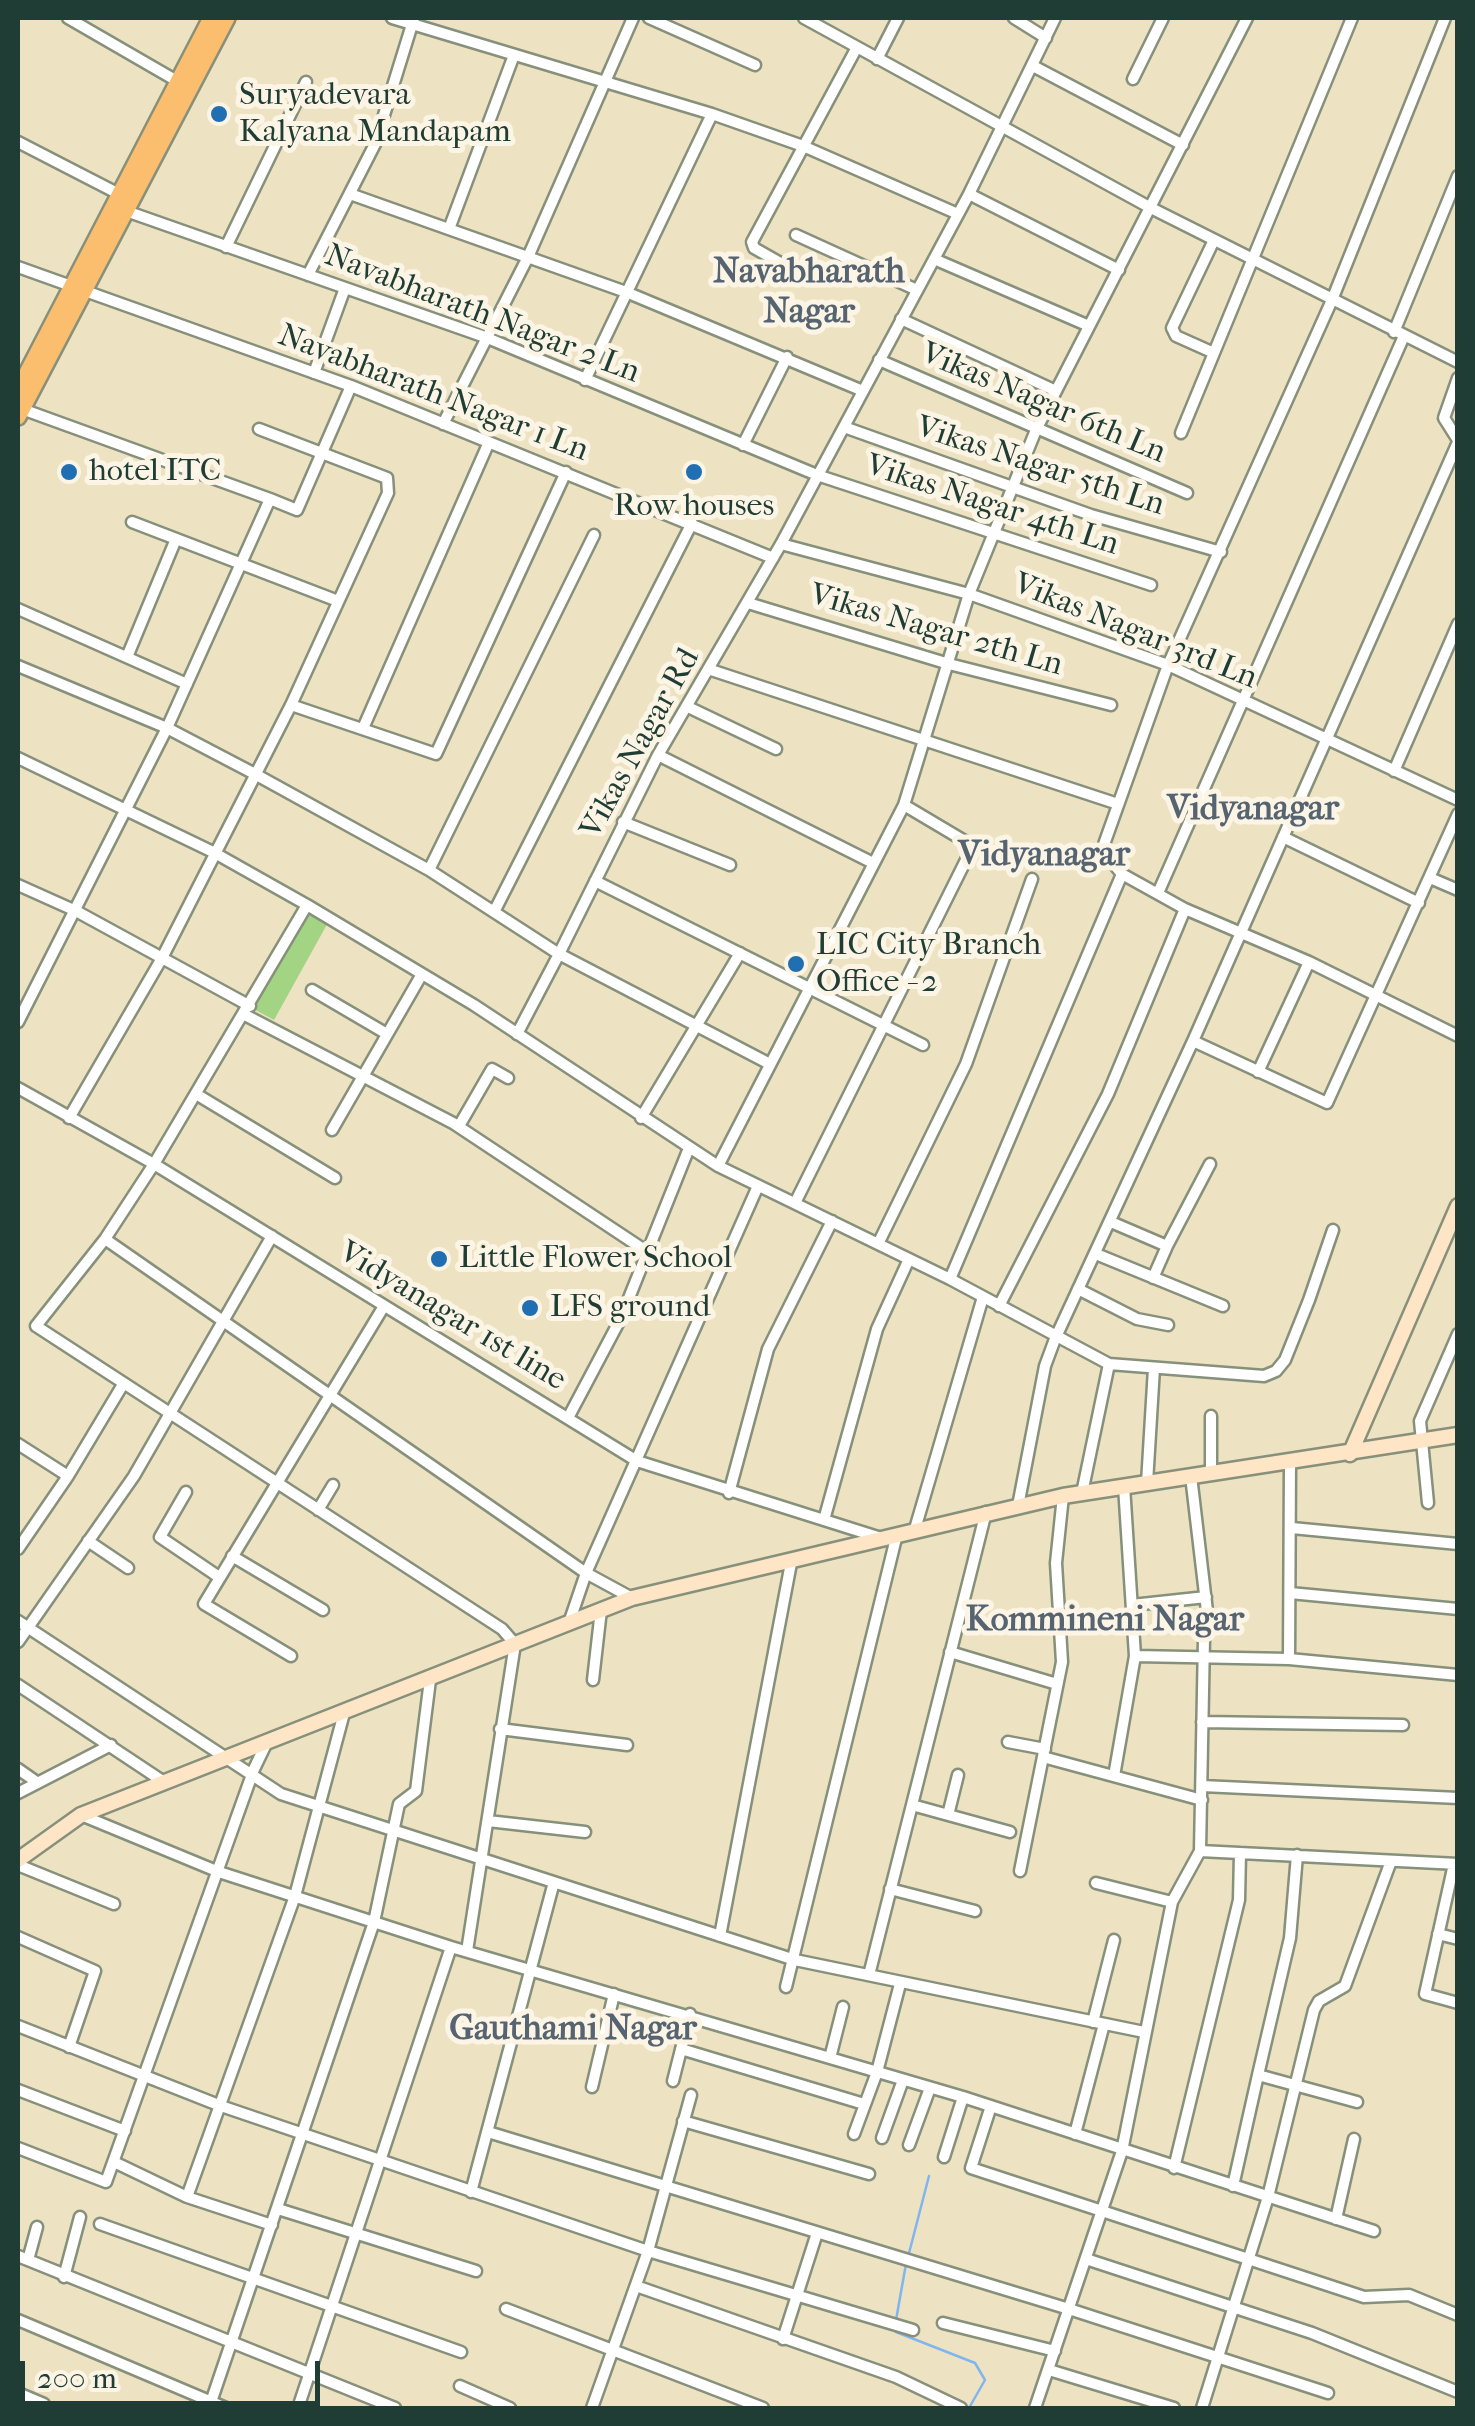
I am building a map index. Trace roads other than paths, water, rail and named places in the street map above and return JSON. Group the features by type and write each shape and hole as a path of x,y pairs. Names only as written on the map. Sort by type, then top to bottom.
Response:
{"main road":[{"path":"20,413 119,194 212,18"},
{"path":"18,390 126,211 227,18"}],"street":[{"path":"68,18 177,82"},
{"path":"392,18 414,21 712,114 803,146 958,214"},
{"path":"444,424 528,257 608,83 633,18"},
{"path":"650,18 755,65"},
{"path":"804,18 856,49 1004,124 1151,208 1458,362"},
{"path":"877,58 898,18"},
{"path":"1014,18 1046,38"},
{"name":"Vikas Nagar Rd","path":"517,1034 658,756 781,544 969,194 1055,18"},
{"path":"1132,79 1162,18"},
{"path":"718,1166 904,805 969,594 1036,430 1247,18"},
{"path":"1181,433 1352,18"},
{"path":"1446,18 1332,300 1168,665 1102,850 1122,874 1185,909 1309,962 1458,1036"},
{"path":"308,274 375,144 414,21"},
{"path":"784,265 754,248 752,242 856,49"},
{"path":"449,229 514,55"},
{"path":"1033,66 1183,145"},
{"path":"226,247 306,82"},
{"path":"585,380 712,114"},
{"path":"19,147 119,194"},
{"path":"1158,894 1399,334 1458,176"},
{"path":"350,194 626,292 863,391"},
{"path":"969,194 1119,270"},
{"name":"Navabharath Nagar 2 Ln","path":"126,211 485,337 817,475"},
{"path":"796,235 917,290"},
{"path":"1214,240 1172,328 1176,336 1214,353"},
{"path":"934,259 1090,326"},
{"name":"Navabharath Nagar 1 Ln","path":"18,266 351,386 773,558"},
{"path":"314,373 345,288"},
{"path":"902,319 1056,391"},
{"path":"743,445 787,357"},
{"name":"Vikas Nagar 6th Ln","path":"879,360 1188,493"},
{"path":"1018,1506 1045,1366 1054,1339 1193,1042 1458,441 1444,418 1458,378"},
{"path":"20,413 297,510 351,386"},
{"name":"Vikas Nagar 5th Ln","path":"844,427 1013,488 1221,552"},
{"path":"69,1118 162,958 213,852 292,705 390,485 387,478 260,430"},
{"path":"364,726 489,442"},
{"path":"292,705 364,726 436,754 566,472"},
{"name":"Vikas Nagar 4th Ln","path":"817,475 1150,585"},
{"path":"18,1022 166,728 243,566 270,499"},
{"path":"132,522 338,602"},
{"path":"494,912 692,524"},
{"path":"429,870 594,535"},
{"path":"127,657 176,539"},
{"name":"Vikas Nagar 3rd Ln","path":"781,544 969,594 1168,665 1458,800"},
{"name":"Vikas Nagar 2th Ln","path":"748,603 948,664 1111,705"},
{"path":"18,608 187,684"},
{"path":"1394,771 1458,624"},
{"path":"18,666 166,728 254,773 429,870 558,954 768,1063"},
{"path":"710,670 1118,804"},
{"path":"688,707 776,748"},
{"path":"658,756 873,863"},
{"path":"18,758 213,852 307,905 517,1034 718,1166 950,1279 1054,1339 1110,1364 1264,1376 1276,1371 1285,1360 1310,1300 1333,1230"},
{"path":"795,1203 973,846 904,805"},
{"path":"1193,1042 1327,1103 1458,814"},
{"path":"623,822 730,865"},
{"path":"1283,837 1418,903"},
{"path":"950,1279 1122,874"},
{"path":"1430,878 1458,890"},
{"path":"878,1244 966,1064 1032,879"},
{"path":"594,881 923,1045"},
{"path":"18,885 76,911 162,958 248,1011 458,1126 646,1250"},
{"path":"307,905 248,1011 154,1164 105,1239 36,1326 122,1386 502,1629 515,1644"},
{"path":"999,1306 1108,1094 1185,909"},
{"path":"641,1118 740,953"},
{"path":"1258,1072 1309,962"},
{"path":"332,1130 422,974"},
{"path":"312,990 387,1034"},
{"path":"458,1126 492,1069 508,1078"},
{"name":"Vidyanagar 1st line","path":"18,1088 154,1164 637,1461 882,1538"},
{"path":"196,1094 335,1178"},
{"path":"568,1418 620,1318 689,1148"},
{"path":"1152,1278 1210,1164"},
{"path":"569,1622 586,1573 758,1186"},
{"path":"1350,1454 1452,1236 1458,1206"},
{"path":"730,1492 768,1349 832,1222"},
{"path":"1111,1222 1168,1246"},
{"path":"18,1642 22,1624 134,1476 220,1318 272,1236"},
{"path":"105,1239 586,1573 632,1598"},
{"path":"1096,1254 1223,1306"},
{"path":"824,1520 876,1329 909,1259"},
{"path":"1078,1289 1137,1319 1168,1325"},
{"path":"915,1529 983,1297"},
{"path":"291,1656 204,1604 384,1306"},
{"path":"1428,1503 1420,1421 1458,1334"},
{"path":"1082,1493 1110,1364"},
{"path":"1147,1483 1154,1368"},
{"path":"19,1544 68,1476 122,1386"},
{"path":"1211,1416 1211,1473"},
{"path":"18,1862 81,1816 632,1598 1063,1496 1290,1464 1458,1435"},
{"path":"18,1444 68,1476"},
{"path":"1289,1659 1290,1464"},
{"path":"1191,1476 1207,1611"},
{"path":"318,1510 333,1486"},
{"path":"1114,1776 1135,1656 1124,1486"},
{"path":"186,1492 160,1537 220,1577"},
{"path":"1020,1871 1062,1662 1056,1563 1063,1496"},
{"path":"869,1975 986,1512"},
{"path":"1292,1528 1458,1544"},
{"path":"786,1987 898,1534"},
{"path":"88,1541 128,1568"},
{"path":"232,1556 323,1610"},
{"path":"720,1936 791,1563"},
{"path":"1290,1593 1458,1609"},
{"path":"1132,1605 1206,1598"},
{"path":"593,1680 601,1610"},
{"path":"22,1624 280,1794 795,1960 1144,2032"},
{"path":"1035,2408 1122,2151 1172,1902 1200,1851 1204,1638"},
{"path":"468,1951 515,1644"},
{"path":"950,1652 1058,1684"},
{"path":"1135,1656 1289,1659 1458,1675"},
{"path":"210,2406 374,1922 399,1804 416,1791 430,1680"},
{"path":"18,1685 164,1782"},
{"path":"187,2197 295,1896 344,1714"},
{"path":"1202,1722 1402,1725"},
{"path":"500,1729 628,1745"},
{"path":"18,2165 20,2149 106,2182 251,1777 270,1738"},
{"path":"1008,1742 1202,1800"},
{"path":"18,1793 111,1745"},
{"path":"18,1769 38,1782"},
{"path":"948,1815 958,1775"},
{"path":"1202,1786 1458,1798"},
{"path":"912,1805 1010,1832"},
{"path":"81,1816 219,1872 451,1947 690,2014 990,2106 1374,2232"},
{"path":"488,1821 585,1832"},
{"path":"1200,1851 1456,1864 1425,1994 1458,2004"},
{"path":"1174,2168 1239,1900 1240,1853"},
{"path":"1233,2186 1290,1938 1297,1855"},
{"path":"1202,2408 1268,2197 1314,2010 1319,2001 1345,1986 1391,1861"},
{"path":"18,1862 114,1904"},
{"path":"471,2192 554,1882"},
{"path":"1096,1882 1172,1902"},
{"path":"890,1889 976,1911"},
{"path":"1438,1934 1458,1938"},
{"path":"18,1937 95,1971 69,2047"},
{"path":"1075,2134 1114,1940"},
{"path":"298,2408 451,1947"},
{"path":"854,2134 877,2072 900,1984"},
{"path":"592,2087 614,1994"},
{"path":"830,2058 842,2007"},
{"path":"673,2081 690,2014"},
{"path":"18,2026 302,2135 381,2158 648,2251 908,2329"},
{"path":"681,2049 864,2104"},
{"path":"1258,2075 1357,2102"},
{"path":"882,2138 903,2080"},
{"path":"909,2145 930,2088"},
{"path":"18,2090 125,2132"},
{"path":"592,2408 648,2251 690,2095"},
{"path":"944,2157 963,2098"},
{"path":"990,2106 971,2168 1364,2297 1409,2295 1458,2315"},
{"path":"683,2121 869,2174"},
{"path":"488,2132 1069,2309 1328,2393"},
{"path":"1336,2220 1354,2139"},
{"path":"114,2162 187,2197 272,2224"},
{"path":"278,2208 476,2271"},
{"path":"64,2278 80,2217"},
{"path":"100,2224 461,2352"},
{"path":"36,2227 23,2258 64,2278 394,2408"},
{"path":"784,2339 817,2233"},
{"path":"1086,2259 1312,2333 1458,2392"},
{"path":"636,2286 896,2377 962,2408"},
{"path":"506,2309 763,2408"},
{"path":"18,2320 210,2406 226,2408"},
{"path":"943,2324 1055,2351"},
{"path":"1049,2370 1174,2408"},
{"path":"460,2386 510,2408"},
{"path":"18,2394 44,2404"}],"waterway":[{"path":"908,2257 929,2176"},
{"path":"896,2320 906,2264"},
{"path":"896,2328 896,2332 975,2363 985,2380 969,2408"}],"place":[{"name":"Suryadevara Kalyana Mandapam","path":"219,114"},
{"name":"hotel ITC","path":"69,472"},
{"name":"Row houses","path":"694,472"},
{"name":"LIC City Branch Office - 2","path":"796,964"},
{"name":"Little Flower School","path":"439,1259"},
{"name":"LFS ground","path":"530,1308"}],"district":[{"name":"Navabharath Nagar","path":"809,293"},
{"name":"Vidyanagar","path":"1253,810"},
{"name":"Vidyanagar","path":"1044,856"},
{"name":"Kommineni Nagar","path":"1105,1621"},
{"name":"Gauthami Nagar","path":"573,2030"}]}
